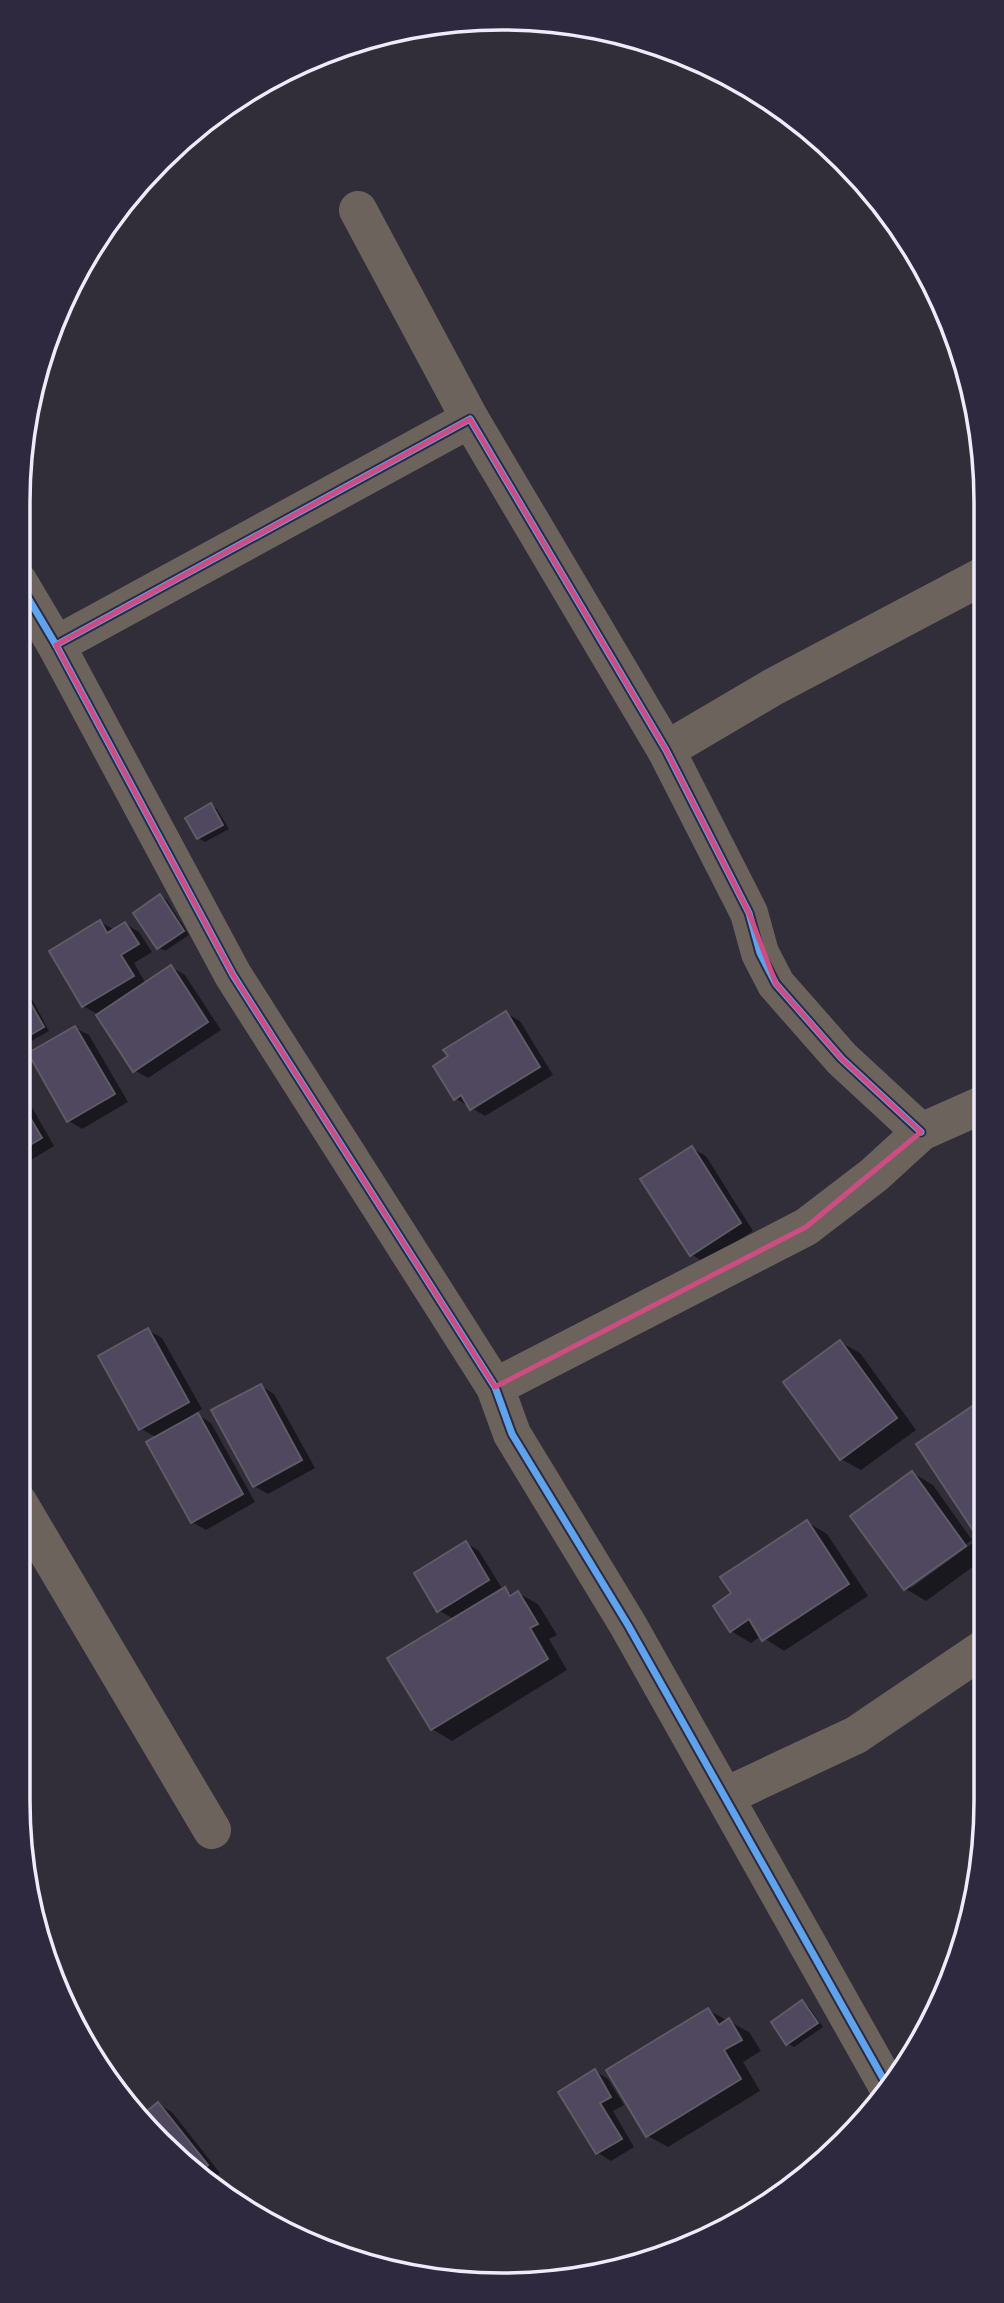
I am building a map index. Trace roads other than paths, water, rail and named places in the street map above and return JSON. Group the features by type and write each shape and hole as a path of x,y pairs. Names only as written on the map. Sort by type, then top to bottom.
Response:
{"street":[{"path":"358,209 470,419 666,750 749,913 760,953 776,984 842,1059 921,1132"},
{"path":"56,645 470,419"},
{"path":"666,750 773,687 974,581"},
{"path":"30,601 233,975 495,1387 512,1434 628,1625 883,2079"},
{"path":"495,1387 806,1227 874,1175 921,1132 974,1108"},
{"path":"30,1522 212,1830"},
{"path":"726,1796 856,1735 974,1655"}]}
